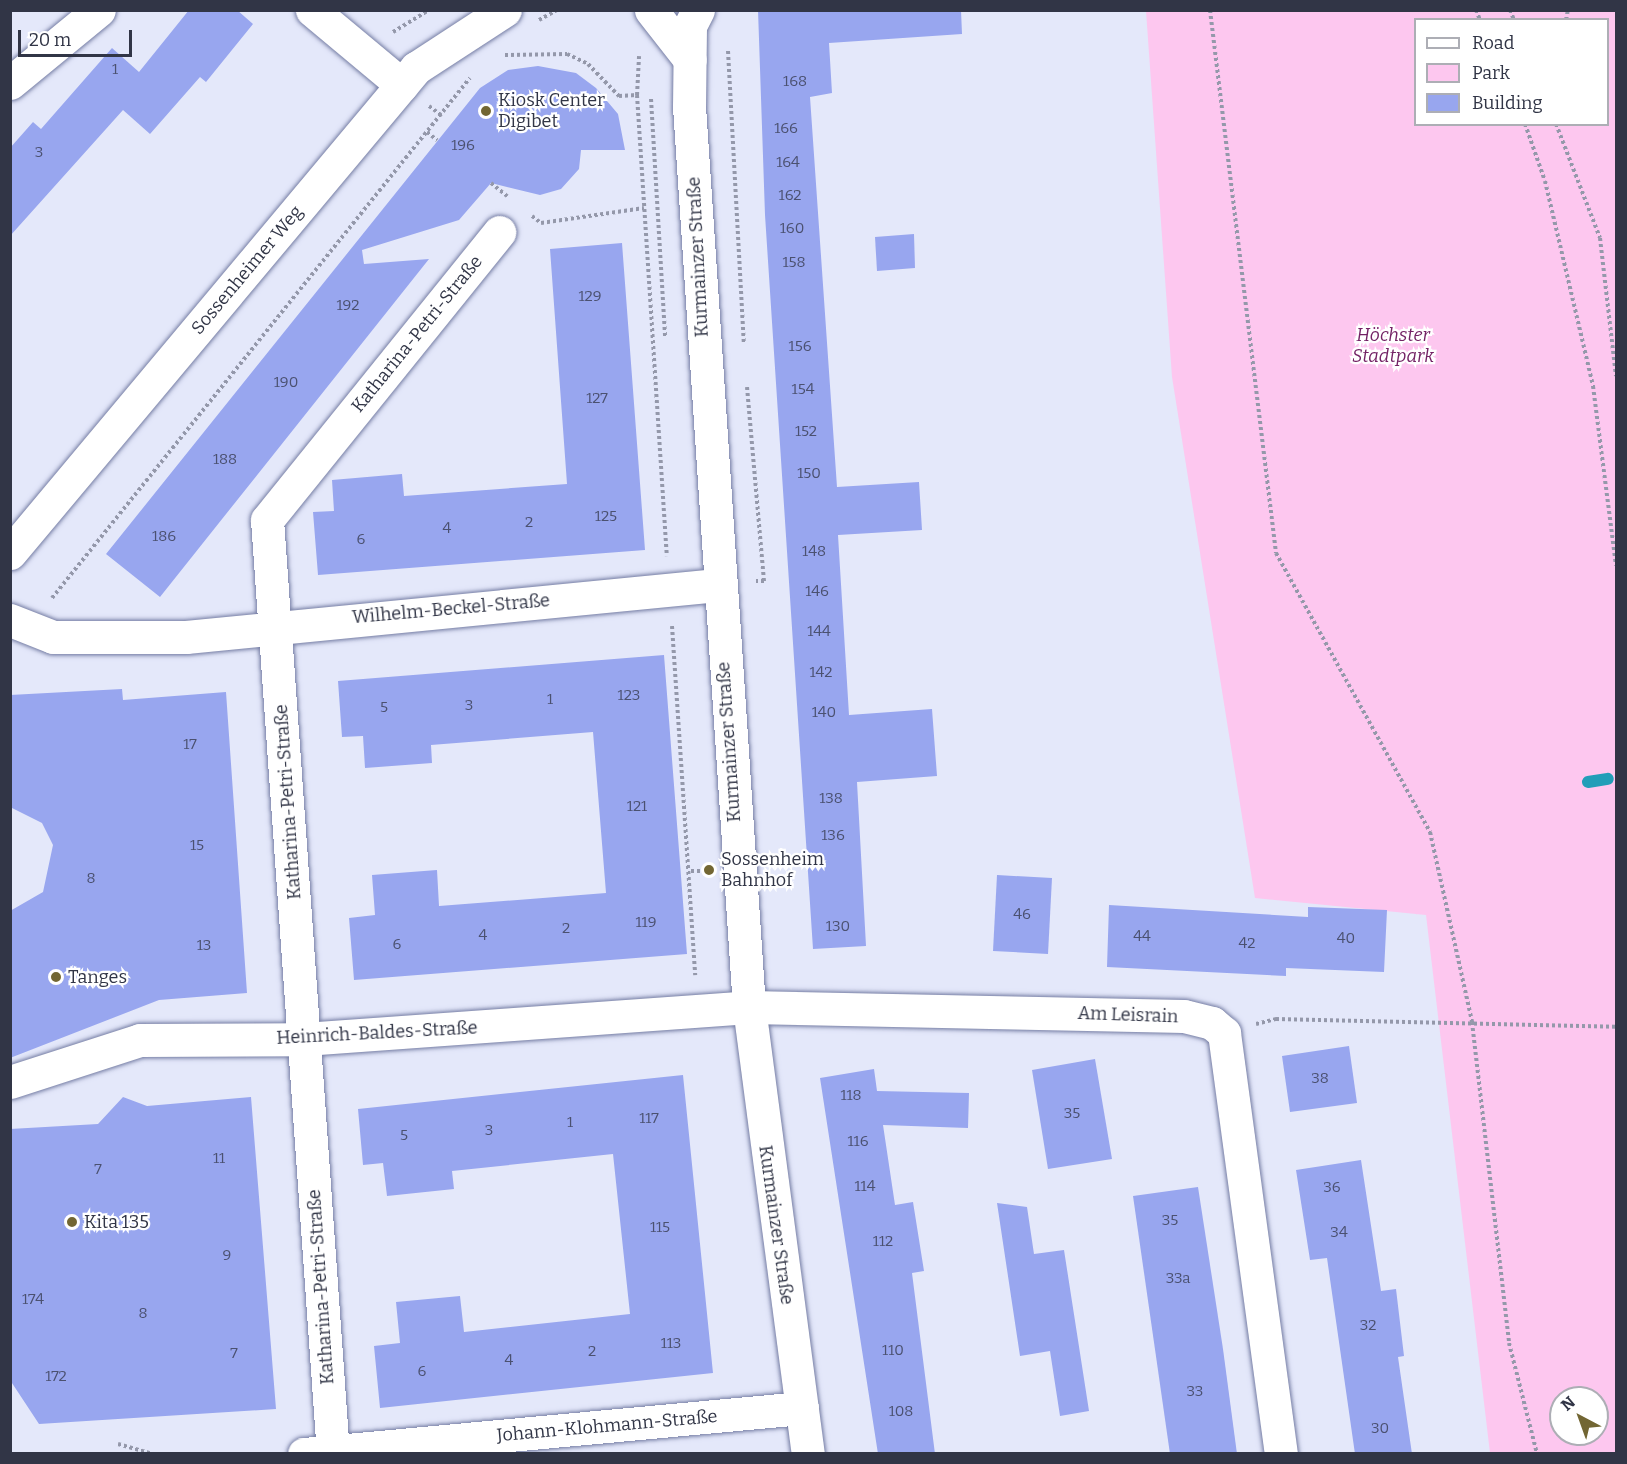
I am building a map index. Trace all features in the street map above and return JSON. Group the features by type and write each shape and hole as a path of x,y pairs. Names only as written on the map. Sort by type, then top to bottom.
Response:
{"street":[{"path":"10,83 99,10"},
{"path":"312,10 402,85"},
{"name":"Sossenheimer Weg","path":"10,553 402,85 432,55 505,10"},
{"path":"651,10 690,60"},
{"name":"Kurmainzer Straße","path":"689,16 717,585 749,1007 808,1454"},
{"name":"Katharina-Petri-Straße","path":"324,1453 304,1039 267,520 499,232"},
{"name":"Wilhelm-Beckel-Straße","path":"19,623 53,637 186,637 276,625 717,585"},
{"name":"Heinrich-Baldes-Straße","path":"10,1082 140,1040 304,1039 749,1007"},
{"name":"Am Leisrain","path":"749,1007 1184,1016 1224,1033"},
{"path":"1224,1033 1281,1454"},
{"name":"Johann-Klohmann-Straße","path":"324,1453 802,1408"}],"path":[{"path":"1210,10 1276,553 1430,832 1472,1022 1509,1343 1537,1454"},
{"path":"727,42 744,353"},
{"path":"497,57 567,54 596,71 620,96 637,95 691,871 696,1011"},
{"path":"19,623 475,72"},
{"path":"1526,126 1545,181 1593,386 1617,566"},
{"path":"1557,126 1600,238 1617,376"},
{"path":"427,132 437,140"},
{"path":"527,212 541,223 644,208"},
{"path":"717,585 764,581 746,376"},
{"path":"691,871 709,870"},
{"path":"1224,1033 1276,1019 1617,1027"},
{"path":"118,1444 154,1454"}],"green space":[{"name":"Höchster Stadtpark","path":"1146,11 1616,11 1616,1453 1490,1453 1426,915 1255,898 1172,377"}],"building":[{"path":"189,10 237,10 253,24 206,82 200,77 150,134 123,110 10,236 10,148 33,122 41,129 112,48 139,72"},
{"path":"758,10 961,10 962,34 829,43 832,93 810,97 837,487 919,482 922,530 838,535 849,715 932,709 937,776 857,782 866,946 813,949 765,215"},
{"path":"538,66 576,73 596,88 618,114 625,150 581,150 579,169 561,189 540,195 491,183 459,220 362,250 364,264 429,259 160,597 106,554 480,88 508,70"},
{"path":"914,234 915,268 877,271 875,237"},
{"path":"622,243 645,550 318,575 313,512 334,511 332,480 402,474 404,496 567,484 550,249"},
{"path":"664,655 687,954 354,980 349,918 375,915 372,875 437,870 439,906 606,893 593,732 431,745 432,763 365,768 363,736 342,737 338,681"},
{"path":"122,689 123,700 226,692 247,993 159,1000 10,1058 10,911 43,892 53,845 42,823 10,807 10,695"},
{"path":"997,875 1052,878 1048,954 993,951"},
{"path":"1109,905 1308,917 1308,907 1387,910 1384,972 1286,968 1286,976 1107,967"},
{"path":"1349,1046 1357,1103 1290,1112 1282,1056"},
{"path":"1095,1059 1112,1159 1048,1169 1032,1070"},
{"path":"874,1069 877,1091 969,1093 968,1128 883,1125 895,1205 913,1202 924,1271 912,1273 935,1454 878,1454 820,1078"},
{"path":"683,1075 713,1373 380,1408 374,1346 400,1343 396,1302 460,1296 464,1332 630,1314 613,1154 452,1171 454,1189 387,1196 383,1163 363,1165 358,1109"},
{"path":"123,1097 147,1106 251,1097 276,1409 39,1424 10,1380 10,1129 98,1124"},
{"path":"1361,1160 1381,1291 1396,1289 1404,1356 1398,1357 1412,1454 1355,1454 1327,1258 1310,1260 1296,1170"},
{"path":"1198,1187 1237,1454 1170,1454 1133,1196"},
{"path":"997,1203 1027,1207 1034,1254 1064,1250 1089,1411 1060,1416 1050,1351 1020,1356"}],"waterway":[{"path":"1588,782 1608,779"}],"place":[{"name":"Kiosk Center Digibet","path":"486,111"},
{"name":"Sossenheim Bahnhof","path":"709,870"},
{"name":"Tanges","path":"56,977"},
{"name":"Kita 135","path":"72,1222"}]}
